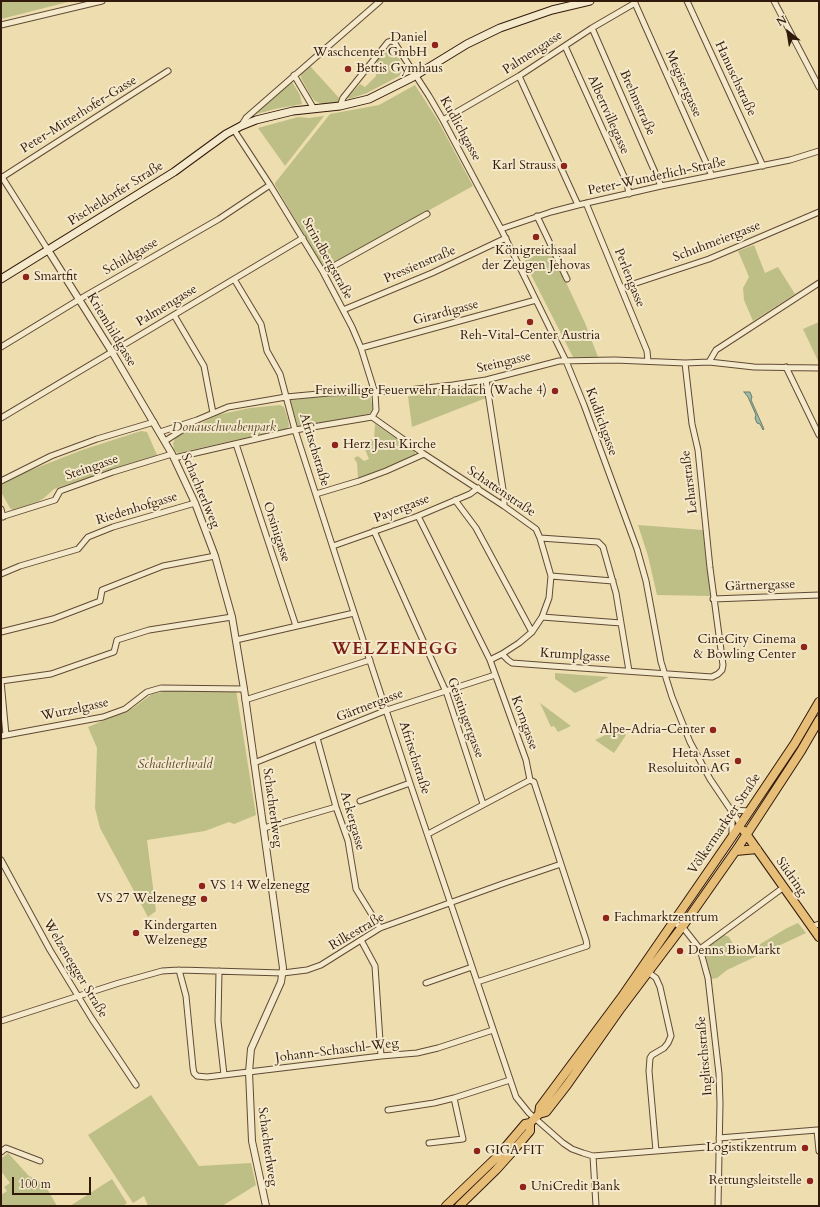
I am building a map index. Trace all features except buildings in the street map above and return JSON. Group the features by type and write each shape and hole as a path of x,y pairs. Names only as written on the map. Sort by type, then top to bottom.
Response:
{"main road":[{"name":"Pischeldorfer Straße","path":"1,279 174,172 241,126 277,114 340,106 369,99 416,75 468,44 500,28 552,10 590,1"},
{"name":"Völkermarkter Straße","path":"459,1206 525,1124 546,1112 648,972 732,837 795,743 819,702"},
{"name":"Völkermarkter Straße","path":"534,1118 540,1107 648,959 678,926 736,851 801,751 819,720"},
{"path":"732,837 755,821"},
{"path":"736,851 756,847 755,821"},
{"name":"Südring","path":"744,830 784,887 815,925 819,937"},
{"name":"Völkermarkter Straße","path":"446,1206 481,1179"}],"street":[{"path":"1,25 102,1"},
{"name":"Pischeldorfer Straße","path":"241,126 246,118 380,1"},
{"name":"Hanuschstraße","path":"687,1 764,166"},
{"path":"774,1 819,87"},
{"name":"Palmengasse","path":"443,120 519,76 592,28 635,2"},
{"name":"Megisergasse","path":"635,2 712,176"},
{"name":"Brehmstraße","path":"592,28 661,186"},
{"name":"Kudlichgasse","path":"340,106 343,98 388,42 394,42 443,120 506,238 566,361 584,405 637,549 646,581 664,673 672,697 690,742 710,779 744,830"},
{"name":"Albertvillegasse","path":"565,46 627,183 629,194"},
{"name":"Peter-Mitterhofer-Gasse","path":"2,177 168,71"},
{"path":"294,75 314,109"},
{"path":"519,76 578,205"},
{"name":"Strindbergstraße","path":"234,130 303,238 343,310 361,348 375,393 376,410 372,417"},
{"name":"Peter-Wunderlich-Straße","path":"501,229 537,216 586,203 661,186 764,166 819,151"},
{"path":"2,177 48,250"},
{"name":"Schildgasse","path":"1,347 80,299 219,219 270,185"},
{"name":"Perlengasse","path":"586,203 647,352 648,361"},
{"name":"Schuhmeiergasse","path":"621,288 709,259 819,212"},
{"path":"323,272 427,214"},
{"path":"537,216 566,279"},
{"name":"Palmengasse","path":"1,418 303,238"},
{"name":"Pressienstraße","path":"343,310 432,273 506,238"},
{"name":"Kriemhildgasse","path":"48,250 80,299 154,422"},
{"name":"Afritschstraße","path":"234,279 261,324 267,351 280,374 295,430 354,613 516,1097 534,1118 567,1147 593,1156"},
{"path":"709,362 716,350 819,283"},
{"name":"Girardigasse","path":"361,348 536,300"},
{"path":"174,315 204,366 212,413"},
{"name":"Steingasse","path":"165,441 198,420 228,407 329,393 375,393 429,388 486,380 566,361 615,360 685,363 709,362 754,367 819,368"},
{"name":"Leharstraße","path":"685,363 692,424 699,458 713,599"},
{"path":"786,367 819,435"},
{"path":"486,380 504,496 504,506"},
{"name":"Steingasse","path":"2,517 55,500 60,491 113,472 173,456 236,444 295,430 372,417"},
{"name":"Schattenstraße","path":"372,417 424,454 478,488 532,526 540,538 551,576 550,591 542,617 532,632 502,654"},
{"name":"Steingasse","path":"160,432 198,420"},
{"name":"Steingasse","path":"1,481 51,456 97,439 154,422"},
{"name":"Schachterlweg","path":"154,422 173,456 195,503 215,556 232,617 264,828 283,973 277,992 253,1042 248,1072 252,1141 266,1206"},
{"name":"Orsinigasse","path":"236,444 296,626"},
{"path":"316,494 359,481 424,454"},
{"name":"Payergasse","path":"333,546 418,516 470,494 478,488"},
{"path":"455,500 476,528 532,632"},
{"name":"Riedenhofgasse","path":"1,574 20,566 78,549 88,537 113,526 195,503"},
{"path":"1,509 2,517"},
{"name":"Korngasse","path":"418,516 490,660 526,760 530,780 534,782 562,864 587,946 477,982"},
{"name":"Geistingergasse","path":"374,531 444,691 447,694 483,804"},
{"path":"540,538 598,542 603,547 613,581 628,671"},
{"path":"1,632 53,619 100,601 102,590 163,566 215,556"},
{"path":"551,576 613,581"},
{"name":"Gärtnergasse","path":"664,673 712,677 722,670 723,665 713,599 819,595"},
{"path":"236,640 354,613"},
{"path":"3,735 1,681 51,674 114,652 117,640 149,630 232,617"},
{"path":"542,617 621,622"},
{"path":"490,660 502,654"},
{"name":"Krumplgasse","path":"502,654 512,663 664,673"},
{"path":"245,700 370,660"},
{"name":"Gärtnergasse","path":"254,763 387,710 495,674"},
{"name":"Wurzelgasse","path":"3,735 109,715 125,709 147,692 161,688 244,689"},
{"name":"Ackergasse","path":"317,738 336,807 348,840 356,889 380,928"},
{"path":"428,834 530,780"},
{"path":"360,801 410,783"},
{"path":"264,828 336,807"},
{"path":"732,837 732,811 749,811"},
{"name":"Welzenegger Straße","path":"1,860 50,950 92,1019 136,1085"},
{"name":"Rilkestraße","path":"1,1021 78,996 168,970 283,973 298,972 315,968 380,928 562,864"},
{"path":"700,949 784,887"},
{"name":"Inglitschstraße","path":"678,926 700,949 708,978 717,1058 720,1103 718,1206"},
{"path":"361,940 374,966 381,1056"},
{"path":"648,959 648,972 659,982 671,1036 664,1048 652,1055 650,1058 649,1071 656,1151"},
{"path":"426,983 472,968"},
{"name":"Johann-Schaschl-Weg","path":"179,970 186,996 192,1062 194,1073 197,1076 224,1076 381,1056 417,1053 438,1048 493,1030"},
{"path":"219,971 218,1026 224,1076"},
{"path":"388,1110 422,1106 454,1098 510,1080"},
{"path":"429,1143 463,1139 454,1098"},
{"path":"719,1138 817,1130 819,1152"},
{"path":"596,1206 593,1156 719,1146"},
{"path":"1,1152 6,1148 40,1161"}],"green space":[{"path":"1,1 72,1 1,19"},
{"path":"388,47 394,49 403,66 401,75 367,93 349,99 348,97 360,84 365,87 376,76 377,60"},
{"path":"310,66 340,99 338,102 322,104 315,101 311,96 301,78 301,73"},
{"path":"292,82 300,95 302,104 253,115"},
{"path":"415,85 437,119 473,186 324,268 275,183 330,114 379,105"},
{"path":"324,116 285,166 258,128 298,117 309,118"},
{"path":"754,245 765,273 778,267 795,294 753,321 744,300 743,288 749,277 738,251"},
{"path":"550,248 585,323 598,357 573,357 524,261"},
{"path":"819,322 819,363 803,329"},
{"path":"482,387 486,398 412,427 408,396"},
{"name":"Donauschwabenpark","path":"370,395 373,408 370,413 365,416 298,427 290,400 321,397"},
{"name":"Donauschwabenpark","path":"280,405 284,407 288,419 289,426 286,429 178,453 174,450 173,443 176,437 217,415 250,408"},
{"path":"375,424 415,451 415,457 358,479 357,463 354,458 358,456 364,461 369,459 364,447 366,442 374,438"},
{"path":"141,431 147,432 157,455 54,489 37,502 13,510 10,508 1,492 1,485 26,472 82,450"},
{"path":"638,525 703,530 710,596 657,595 648,556"},
{"path":"555,673 609,677 575,693 555,679"},
{"name":"Schachterlwald","path":"172,690 236,690 256,815 234,824 229,822 205,831 147,840 156,911 148,917 100,828 95,808 97,748 88,727 133,708 152,694"},
{"path":"540,703 571,726 558,732 554,726 551,727"},
{"path":"617,729 626,735 614,753 595,740"},
{"path":"798,923 806,933 727,970 717,978 711,979 704,950 705,947 724,935 729,937 740,956"},
{"path":"151,1095 199,1166 251,1163 256,1185 222,1206 148,1206 144,1196 133,1203 88,1135"},
{"path":"8,1153 29,1176 45,1185 57,1206 1,1206 1,1195 7,1191 4,1187 10,1183 1,1171 1,1159"},
{"path":"112,1179 127,1203 123,1206 70,1206"}],"shaded area":[{"path":"744,392 750,392 752,397 751,400 764,429 763,430 760,424 757,423 755,418 756,415 748,397"}],"place":[{"name":"Daniel Waschcenter GmbH","path":"435,45"},
{"name":"Bettis Gymhaus","path":"348,69"},
{"name":"Karl Strauss","path":"564,166"},
{"name":"Königreichsaal der Zeugen Jehovas","path":"536,237"},
{"name":"Smartfit","path":"26,277"},
{"name":"Reh-Vital-Center Austria","path":"530,322"},
{"name":"Freiwillige Feuerwehr Haidach (Wache 4)","path":"555,391"},
{"name":"Herz Jesu Kirche","path":"335,445"},
{"name":"CineCity Cinema & Bowling Center","path":"804,647"},
{"name":"Alpe-Adria-Center","path":"713,730"},
{"name":"Heta Asset Resoluiton AG","path":"738,761"},
{"name":"VS 14 Welzenegg","path":"202,886"},
{"name":"VS 27 Welzenegg","path":"204,899"},
{"name":"Fachmarktzentrum","path":"606,918"},
{"name":"Kindergarten Welzenegg","path":"136,933"},
{"name":"Denns BioMarkt","path":"680,951"},
{"name":"Logistikzentrum","path":"805,1148"},
{"name":"GIGA FIT","path":"477,1151"},
{"name":"Rettungsleitstelle","path":"810,1181"},
{"name":"UniCredit Bank","path":"523,1187"}],"district":[{"name":"WELZENEGG","path":"395,650"}]}
